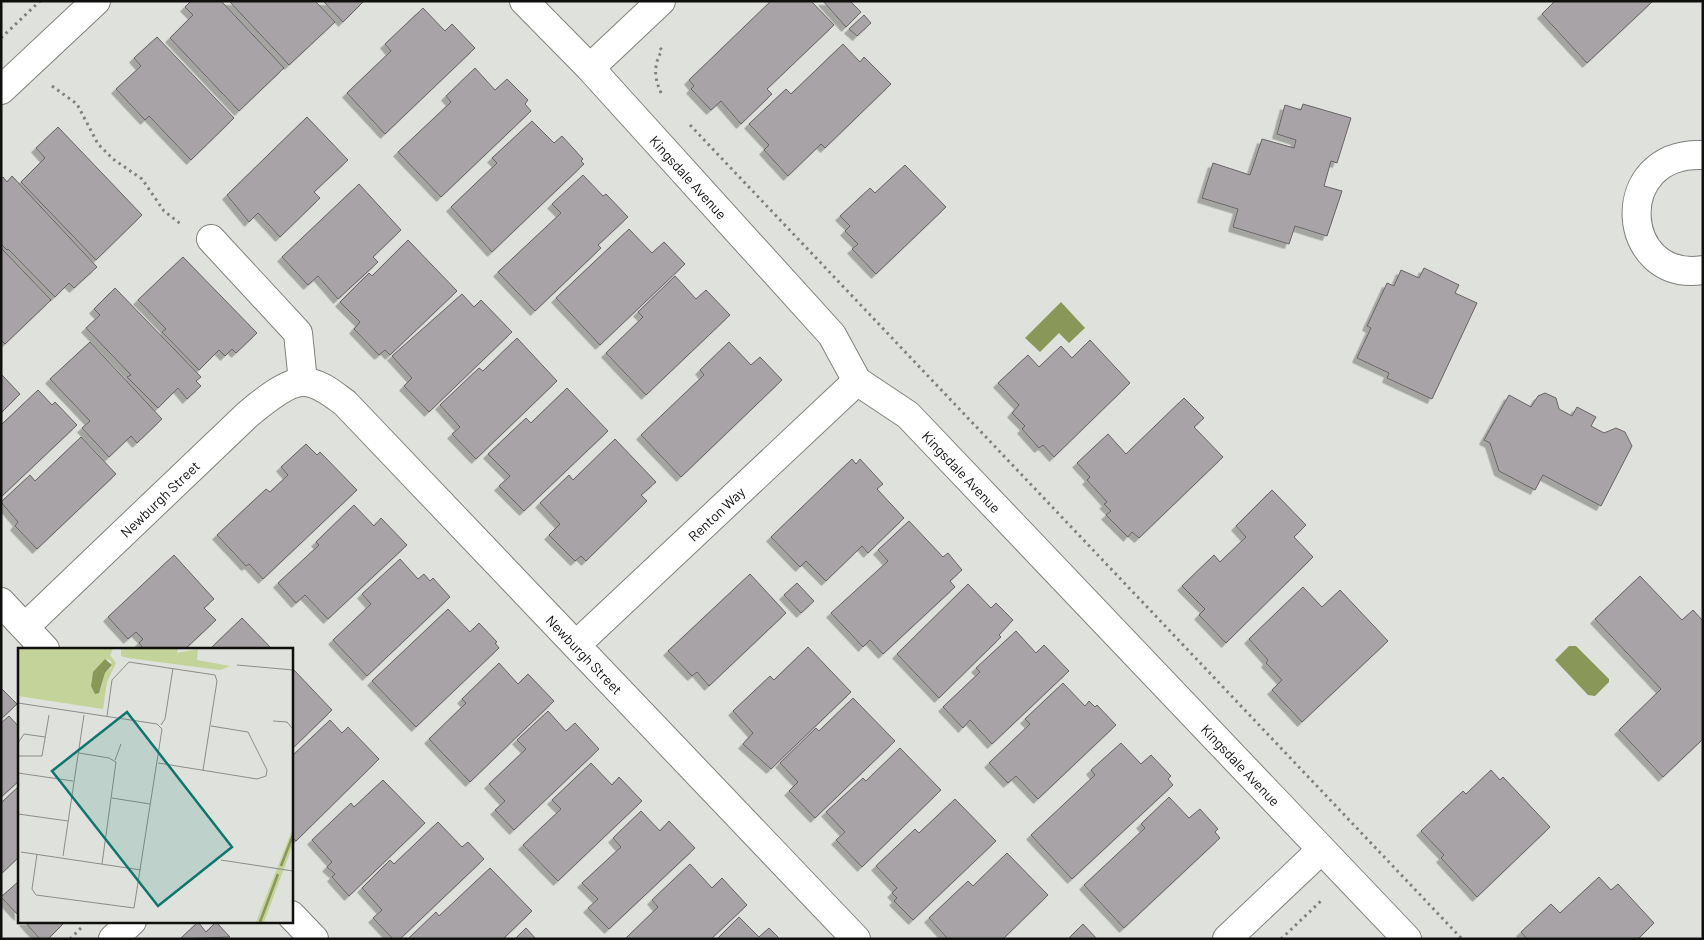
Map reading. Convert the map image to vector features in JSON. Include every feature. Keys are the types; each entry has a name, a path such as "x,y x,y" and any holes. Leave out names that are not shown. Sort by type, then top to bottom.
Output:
{"street":[{"path":"1,90 96,1"},
{"name":"Kingsdale Avenue","path":"524,1 590,68 832,335 858,381 908,415 1407,939"},
{"path":"590,68 661,1"},
{"path":"1703,155 1687,154 1668,160 1653,171 1641,187 1636,206 1636,225 1643,243 1656,258 1672,268 1691,272 1703,270"},
{"path":"211,239 298,333 303,382"},
{"name":"Renton Way","path":"576,645 858,381"},
{"name":"Newburgh Street","path":"25,627 246,416 277,392 303,382 326,389 346,403 856,939"},
{"path":"1,602 44,648"},
{"path":"1228,939 1321,850"},
{"path":"292,916 314,939"},
{"path":"113,939 131,922"}],"path":[{"path":"1,38 40,1"},
{"path":"657,44 662,50 654,64 656,81 662,96 669,103"},
{"path":"49,84 77,104 98,144 113,159 142,179 164,211 201,239 211,239"},
{"path":"689,124 1462,939"},
{"path":"1281,939 1321,901"},
{"path":"70,939 87,922"}],"shaded area":[{"path":"1061,302 1085,328 1069,343 1059,333 1040,352 1025,338"},
{"path":"1569,646 1576,646 1609,679 1609,682 1595,696 1588,695 1555,660"}],"building":[{"path":"191,1 221,1 284,68 239,111 170,38 193,15 185,7"},
{"path":"229,1 315,1 335,22 289,65"},
{"path":"323,1 364,1 343,22"},
{"path":"771,1 811,1 834,25 767,89 772,94 741,124 721,101 711,110 691,89 694,86 689,80"},
{"path":"823,1 850,1 861,12 846,27"},
{"path":"1555,1 1653,1 1587,63 1542,14"},
{"path":"423,8 445,31 452,24 475,48 385,134 347,93 391,51 385,44"},
{"path":"864,15 871,23 857,36 849,29"},
{"path":"157,37 234,118 191,160 149,116 145,120 116,89 141,66 134,58"},
{"path":"843,44 860,62 864,57 891,84 825,148 821,144 788,176 764,150 769,145 749,124 786,89 791,94"},
{"path":"475,68 495,90 507,79 528,100 525,104 531,111 441,197 398,152 451,102 446,96"},
{"path":"1303,104 1351,118 1337,163 1331,161 1324,186 1342,191 1327,236 1295,226 1289,244 1233,227 1238,209 1202,198 1213,163 1250,175 1262,139 1294,148 1296,140 1277,134 1285,105 1301,110"},
{"path":"307,117 348,160 314,192 320,198 280,237 258,213 249,222 227,195"},
{"path":"532,121 554,143 562,136 583,159 581,161 584,164 492,252 451,207 497,163 492,158"},
{"path":"58,127 142,215 96,260 21,182 45,158 36,148"},
{"path":"905,165 946,207 876,274 852,249 858,244 845,231 850,226 840,216 870,188 875,193"},
{"path":"583,175 603,196 606,194 628,217 598,245 601,248 535,311 498,272 561,213 552,204"},
{"path":"12,176 97,267 74,288 69,283 55,297 1,244 1,179 3,177 7,182"},
{"path":"359,184 401,230 373,257 378,262 338,299 318,276 308,285 282,257"},
{"path":"629,229 652,253 664,242 685,264 600,345 556,298"},
{"path":"408,240 457,291 390,355 385,350 379,355 354,329 360,322 340,302 369,273 372,276"},
{"path":"1,248 51,300 5,344 1,340"},
{"path":"183,257 257,333 236,353 232,349 225,356 219,350 199,370 162,332 166,329 138,300"},
{"path":"1424,268 1459,285 1455,293 1477,303 1432,399 1387,378 1389,373 1357,358 1371,328 1367,326 1387,283 1394,286 1401,270 1419,278"},
{"path":"675,276 696,299 706,290 730,315 646,395 606,353 643,317 638,312"},
{"path":"115,288 201,377 196,381 201,386 187,399 178,388 158,408 127,377 131,375 86,328 100,315 94,309"},
{"path":"462,294 474,307 481,300 512,332 429,412 404,386 412,378 392,356"},
{"path":"517,338 557,381 476,459 452,434 460,427 440,405 479,368 483,371"},
{"path":"1090,340 1130,383 1054,457 1043,445 1039,448 1022,429 1025,426 1012,413 1019,405 998,383 1028,355 1039,367 1061,346 1072,358"},
{"path":"90,342 162,419 137,443 131,436 109,457 82,428 90,421 50,379"},
{"path":"729,342 751,365 760,357 782,380 681,477 641,435 704,375 700,370"},
{"path":"1,374 20,394 1,413"},
{"path":"567,388 608,431 524,511 499,486 510,476 488,454 526,418 531,423"},
{"path":"38,390 52,405 55,402 77,425 1,497 1,425"},
{"path":"1545,393 1556,398 1559,409 1572,416 1577,407 1596,417 1591,426 1604,433 1616,428 1625,432 1632,446 1601,506 1543,475 1535,490 1499,471 1490,443 1484,440 1509,395 1531,407 1538,396"},
{"path":"1184,398 1204,418 1194,427 1223,457 1139,538 1132,532 1128,537 1106,515 1111,511 1104,504 1107,502 1087,480 1090,477 1077,463 1108,434 1126,454"},
{"path":"81,437 116,474 37,549 15,526 18,522 1,502 30,475 35,481"},
{"path":"615,439 656,482 641,495 647,501 586,561 581,556 575,561 549,535 560,524 540,503 569,475 573,480"},
{"path":"306,444 317,455 320,452 357,490 263,579 249,564 246,566 217,535 266,489 270,492 288,475 281,467"},
{"path":"852,459 856,464 860,459 883,484 877,489 904,518 868,553 862,546 826,581 806,561 800,567 771,537"},
{"path":"1272,490 1306,525 1294,537 1313,557 1226,643 1199,615 1205,609 1182,586 1214,555 1220,562 1246,537 1236,526"},
{"path":"354,505 374,526 381,518 407,545 328,619 305,595 296,603 278,583 319,545 316,542"},
{"path":"909,521 943,557 948,553 962,570 950,581 955,587 883,654 870,640 863,647 831,613 888,561 878,550"},
{"path":"174,555 214,599 204,608 216,620 186,648 143,648 139,643 143,639 136,632 128,639 108,617"},
{"path":"400,559 418,579 424,574 430,581 433,578 450,597 367,676 333,640 371,604 362,594"},
{"path":"750,574 786,613 709,686 697,672 692,676 668,651"},
{"path":"1640,576 1682,620 1693,610 1703,621 1703,739 1663,777 1619,730 1661,689 1595,619"},
{"path":"797,583 814,601 801,613 784,595"},
{"path":"968,584 991,608 996,603 1013,620 999,635 1001,637 939,698 897,654"},
{"path":"1303,587 1322,607 1340,590 1388,641 1302,722 1272,690 1282,680 1266,663 1268,660 1249,639"},
{"path":"448,609 470,632 479,623 497,642 495,643 499,648 416,727 372,681"},
{"path":"242,618 271,648 211,648"},
{"path":"1016,631 1036,653 1044,645 1069,671 992,744 970,720 963,728 943,707 980,672 976,668"},
{"path":"808,647 851,692 771,769 743,744 753,733 733,711 770,676 774,680"},
{"path":"499,663 518,684 528,674 554,701 470,782 429,739 466,703 462,699"},
{"path":"292,670 332,710 292,749"},
{"path":"1063,683 1085,706 1089,701 1095,707 1097,705 1116,725 1038,799 1016,776 1008,783 989,763 1030,724 1025,719"},
{"path":"1,688 17,704 1,719"},
{"path":"853,698 895,741 815,818 789,791 798,782 780,763 816,728 819,731"},
{"path":"548,711 566,731 575,723 599,749 514,830 495,810 505,801 489,784 526,749 517,740"},
{"path":"9,716 18,726 18,782 1,797 1,723"},
{"path":"330,720 342,733 348,727 379,759 296,841 292,837 292,756"},
{"path":"1121,743 1141,764 1151,755 1171,776 1168,779 1173,785 1072,879 1031,835 1095,775 1091,770"},
{"path":"900,748 941,790 862,867 836,840 845,832 826,812 863,778 866,781"},
{"path":"591,763 612,785 619,777 642,801 558,881 523,845 561,809 552,800"},
{"path":"1491,770 1500,780 1503,777 1550,827 1477,897 1441,858 1444,855 1421,831 1463,791 1466,794"},
{"path":"383,780 425,823 349,896 332,877 335,874 327,867 332,862 312,840 351,803 354,807"},
{"path":"18,787 18,858 1,874 1,803"},
{"path":"1169,797 1189,818 1200,809 1218,829 1215,832 1220,838 1124,928 1084,885 1145,828 1141,824"},
{"path":"955,799 996,841 913,920 894,901 897,898 892,893 897,888 876,866 915,829 919,833"},
{"path":"641,811 660,831 669,821 695,848 609,929 588,908 598,899 582,883 621,847 613,838"},
{"path":"438,822 462,847 468,842 484,859 400,939 393,939 373,918 382,910 362,888 390,860 394,864"},
{"path":"1007,853 1048,895 1003,939 948,939 929,918 968,881 973,886"},
{"path":"690,864 712,888 722,878 747,905 711,939 625,939 658,907 652,900"},
{"path":"490,868 532,911 503,939 408,939 436,912 439,916"},
{"path":"1599,877 1611,890 1618,884 1654,923 1638,939 1527,939 1521,932 1551,904 1560,913"},
{"path":"18,882 18,915 1,897"},
{"path":"739,917 759,937 769,928 780,939 717,939"},
{"path":"25,922 65,922 48,939 40,939"},
{"path":"198,922 206,932 216,922 230,937 180,939"},
{"path":"1083,924 1097,939 1068,939"},
{"path":"526,928 536,939 515,939"}]}
